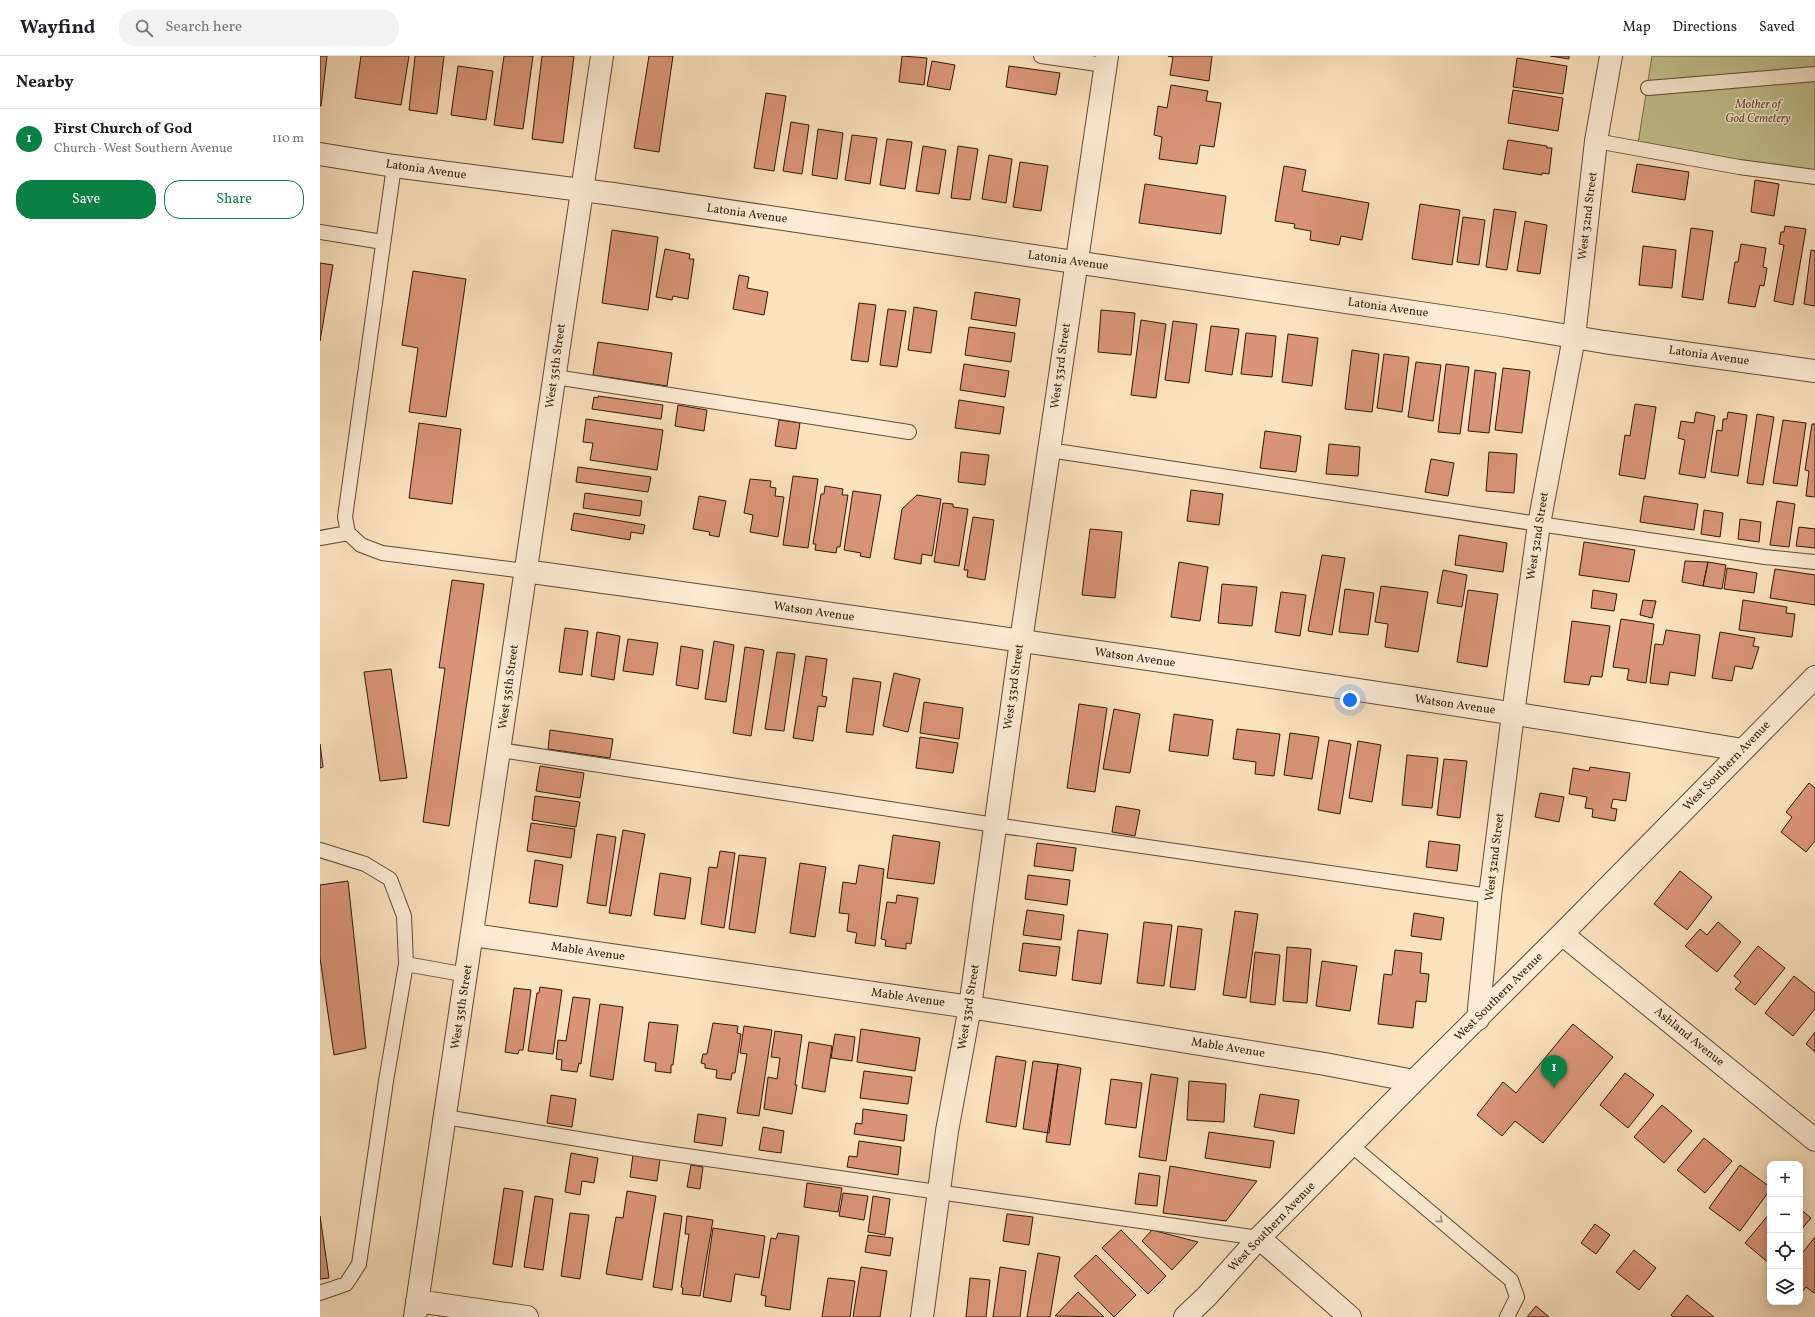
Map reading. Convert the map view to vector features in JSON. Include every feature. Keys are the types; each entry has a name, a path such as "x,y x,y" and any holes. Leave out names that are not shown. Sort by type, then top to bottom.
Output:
{"street":[{"name":"West 35th Street","path":"416,1309 467,975 525,571 602,56"},
{"name":"West 32nd Street","path":"1478,1018 1490,896 1539,524 1574,337 1596,141 1611,56"},
{"name":"West 33rd Street","path":"922,1317 938,1192 970,1007 1021,641 1106,60"},
{"name":"Latonia Avenue","path":"320,154 394,166 582,191 1076,262 1574,337 1815,371"},
{"name":"Watson Avenue","path":"525,571 1021,641 1513,714 1743,750"},
{"name":"West Southern Avenue","path":"1185,1317 1414,1081 1562,934 1815,677"},
{"name":"Ashland Avenue","path":"1562,934 1815,1140"},
{"name":"Mable Avenue","path":"472,935 970,1007 1325,1064 1414,1081"},
{"path":"1260,1238 1350,1317"},
{"path":"416,1309 527,1317"}],"lane":[{"path":"1041,56 1106,60"},
{"path":"1648,88 1815,74"},
{"path":"1596,141 1637,150 1739,167 1815,177"},
{"path":"394,166 345,517 348,533 361,545 382,553 525,571"},
{"path":"320,232 383,242"},
{"path":"555,377 909,432"},
{"path":"1049,450 1539,524 1765,557 1815,562"},
{"path":"320,538 348,533"},
{"path":"500,750 995,825 1490,896"},
{"path":"320,850 365,864 390,879 404,916 406,964 386,1081 359,1264 346,1284 320,1292"},
{"path":"406,964 467,975"},
{"path":"445,1118 645,1150 1260,1238"},
{"path":"1351,1145 1511,1280 1518,1297 1507,1317"}],"green space":[{"name":"Mother of God Cemetery","path":"1652,56 1815,56 1815,177 1637,150"}],"building":[{"path":"320,56 327,56 321,106 320,106"},
{"path":"361,56 409,56 401,105 355,98"},
{"path":"415,56 444,56 437,114 409,110"},
{"path":"504,56 533,56 523,129 494,125"},
{"path":"542,56 574,56 563,143 532,139"},
{"path":"649,56 673,56 659,152 634,148"},
{"path":"902,56 927,58 924,85 899,82"},
{"path":"1168,56 1212,56 1209,81 1170,75 1173,57"},
{"path":"1550,56 1569,56 1569,59"},
{"path":"1517,58 1567,66 1563,94 1513,87"},
{"path":"932,61 955,65 950,90 927,86"},
{"path":"458,66 493,71 486,120 451,115"},
{"path":"1009,66 1060,73 1056,95 1006,87"},
{"path":"1171,85 1208,91 1206,101 1221,103 1214,147 1200,145 1197,164 1159,159 1162,137 1154,135 1158,106 1167,108"},
{"path":"1513,90 1563,98 1558,131 1508,123"},
{"path":"766,93 786,96 774,171 754,168"},
{"path":"791,122 809,125 802,174 783,171"},
{"path":"818,129 843,133 837,179 812,175"},
{"path":"852,135 877,138 870,184 845,180"},
{"path":"887,139 912,142 905,189 880,185"},
{"path":"1508,140 1552,148 1549,174 1542,173 1542,175 1503,169"},
{"path":"923,146 946,150 939,194 916,191"},
{"path":"958,146 978,149 970,200 951,198"},
{"path":"989,155 1012,159 1006,203 982,199"},
{"path":"1020,162 1048,166 1041,211 1013,207"},
{"path":"1637,164 1689,172 1685,200 1632,192"},
{"path":"1284,166 1306,170 1302,191 1369,203 1362,240 1341,236 1339,245 1310,240 1311,231 1294,228 1295,224 1275,221"},
{"path":"1755,180 1779,184 1774,216 1751,212"},
{"path":"1145,184 1226,196 1221,234 1139,223"},
{"path":"1420,204 1460,210 1452,265 1412,259"},
{"path":"1494,209 1516,212 1507,270 1486,267"},
{"path":"1463,217 1485,220 1479,265 1457,262"},
{"path":"1525,221 1547,225 1540,274 1517,271"},
{"path":"1785,226 1806,229 1793,305 1774,301 1784,245 1779,244 1781,232 1784,232"},
{"path":"1691,228 1713,231 1703,300 1682,297"},
{"path":"612,230 658,237 648,310 602,303"},
{"path":"1741,244 1766,248 1763,267 1767,268 1764,286 1760,285 1755,307 1728,303 1735,262 1738,262"},
{"path":"1643,246 1676,250 1672,288 1639,285"},
{"path":"665,249 690,254 689,259 694,259 688,299 673,296 672,300 656,297"},
{"path":"1811,250 1815,251 1815,306 1804,304"},
{"path":"320,263 333,265 320,341"},
{"path":"413,271 466,279 446,417 409,412 418,348 402,345"},
{"path":"739,275 749,277 747,288 768,292 764,315 733,309"},
{"path":"975,292 1020,299 1016,326 971,319"},
{"path":"859,303 876,305 868,362 851,360"},
{"path":"914,307 937,311 931,353 908,350"},
{"path":"888,309 906,311 897,367 880,365"},
{"path":"1101,310 1135,313 1131,355 1098,352"},
{"path":"1141,320 1166,324 1156,398 1131,395"},
{"path":"1173,321 1197,324 1189,383 1165,380"},
{"path":"1211,326 1239,329 1232,375 1205,371"},
{"path":"969,327 1015,333 1011,362 965,355"},
{"path":"1246,333 1276,336 1272,377 1241,374"},
{"path":"1288,334 1318,338 1312,386 1282,382"},
{"path":"598,342 672,353 667,386 593,375"},
{"path":"1352,350 1379,354 1372,412 1345,409"},
{"path":"1384,354 1409,357 1402,412 1377,408"},
{"path":"1416,362 1441,365 1433,421 1408,417"},
{"path":"964,364 1009,371 1005,397 960,390"},
{"path":"1446,364 1469,367 1460,434 1438,432"},
{"path":"1503,368 1530,371 1522,433 1495,430"},
{"path":"1475,370 1496,373 1489,433 1468,431"},
{"path":"598,396 663,405 661,419 592,409 594,397 598,398"},
{"path":"959,400 1004,407 1000,434 955,428"},
{"path":"1635,404 1656,407 1645,479 1619,475 1625,435 1630,436"},
{"path":"678,405 707,410 704,431 675,426"},
{"path":"1696,412 1715,416 1705,478 1679,474 1685,440 1678,438 1681,421 1694,423"},
{"path":"1728,412 1747,415 1738,476 1711,472 1717,430 1722,431 1723,419 1727,419"},
{"path":"1757,414 1774,417 1763,485 1747,483"},
{"path":"586,419 663,430 657,470 590,460 593,443 583,442"},
{"path":"779,420 800,423 796,449 775,446"},
{"path":"1783,420 1806,423 1797,486 1773,483"},
{"path":"419,423 461,429 452,504 409,498"},
{"path":"1812,424 1815,424 1815,497 1806,496 1809,471 1805,470"},
{"path":"1265,431 1301,436 1296,472 1260,468"},
{"path":"1329,444 1360,447 1358,476 1326,474"},
{"path":"961,452 989,455 985,485 958,482"},
{"path":"1489,452 1517,454 1514,493 1486,491"},
{"path":"1431,459 1454,463 1448,496 1425,492"},
{"path":"578,467 651,477 648,492 576,482"},
{"path":"793,476 818,479 808,548 783,545"},
{"path":"750,479 771,481 770,487 776,488 775,496 784,497 778,537 750,532 753,515 744,513"},
{"path":"825,486 843,489 842,495 848,495 840,547 837,547 836,553 815,550 816,544 813,544 821,494 824,494"},
{"path":"1191,490 1223,494 1219,525 1187,521"},
{"path":"853,491 881,495 870,558 860,556 861,553 844,550"},
{"path":"585,493 642,501 640,516 583,508"},
{"path":"917,495 941,499 932,556 922,554 921,564 894,559 902,509"},
{"path":"699,496 726,501 719,537 709,535 710,532 693,529"},
{"path":"1644,496 1698,504 1694,530 1640,522"},
{"path":"1777,501 1795,504 1789,547 1770,545"},
{"path":"943,503 953,504 953,507 968,509 959,566 934,562"},
{"path":"1704,510 1723,513 1720,537 1701,534"},
{"path":"574,513 645,525 643,534 631,532 630,540 571,530"},
{"path":"973,517 994,520 985,580 967,577 968,570 964,570"},
{"path":"1740,519 1761,522 1759,542 1738,539"},
{"path":"1799,527 1815,529 1815,548 1796,546"},
{"path":"1090,529 1122,532 1115,598 1082,595"},
{"path":"1459,535 1507,543 1503,572 1455,565"},
{"path":"1584,542 1635,550 1629,582 1579,575"},
{"path":"1322,555 1345,558 1332,635 1308,631"},
{"path":"1685,561 1708,562 1703,586 1682,582"},
{"path":"1179,562 1208,567 1200,621 1171,617"},
{"path":"1708,562 1726,565 1722,589 1703,586"},
{"path":"1727,568 1757,573 1754,593 1724,589"},
{"path":"1775,569 1815,575 1815,605 1770,598"},
{"path":"1443,570 1467,575 1462,607 1437,603"},
{"path":"452,580 484,584 449,826 423,822 445,668 439,668"},
{"path":"1222,584 1257,587 1252,626 1218,623"},
{"path":"1381,586 1428,592 1418,652 1385,647 1388,624 1375,622"},
{"path":"1345,589 1374,593 1368,635 1339,632"},
{"path":"1468,590 1498,594 1487,667 1457,662"},
{"path":"1593,590 1617,594 1614,611 1591,608"},
{"path":"1281,592 1306,595 1300,636 1275,632"},
{"path":"1643,600 1656,601 1652,618 1640,615"},
{"path":"1743,600 1787,607 1786,613 1795,614 1792,637 1739,630"},
{"path":"1621,619 1654,624 1646,683 1627,680 1629,669 1613,667"},
{"path":"1572,621 1610,626 1602,677 1591,676 1589,685 1564,682"},
{"path":"565,628 588,631 582,675 559,672"},
{"path":"1666,630 1700,635 1695,676 1670,672 1668,685 1650,683 1655,644 1663,645"},
{"path":"597,632 620,636 614,680 591,676"},
{"path":"1720,632 1755,638 1753,646 1759,647 1752,669 1735,666 1732,681 1712,678"},
{"path":"628,639 658,643 653,675 623,671"},
{"path":"714,641 734,645 726,702 705,699"},
{"path":"681,646 703,650 698,689 676,685"},
{"path":"745,647 764,650 751,736 733,733"},
{"path":"777,652 795,654 784,731 765,729"},
{"path":"806,656 827,659 822,696 827,697 825,707 818,706 813,741 793,738"},
{"path":"391,669 407,778 380,781 364,672"},
{"path":"894,673 920,679 908,732 883,726"},
{"path":"853,678 881,682 873,735 846,732"},
{"path":"924,702 963,708 959,739 920,733"},
{"path":"1079,704 1107,708 1095,792 1067,788"},
{"path":"1114,709 1140,714 1130,773 1103,769"},
{"path":"1174,714 1213,720 1208,756 1169,751"},
{"path":"1237,729 1280,734 1274,776 1255,774 1256,762 1233,759"},
{"path":"550,730 613,739 610,758 548,749"},
{"path":"1290,733 1319,737 1312,779 1284,775"},
{"path":"920,737 958,743 953,773 916,768"},
{"path":"1329,740 1351,744 1340,814 1318,810"},
{"path":"1358,741 1381,745 1372,802 1349,798"},
{"path":"320,744 323,767 320,768"},
{"path":"1407,755 1438,758 1432,808 1402,805"},
{"path":"1444,759 1467,761 1460,818 1437,815"},
{"path":"540,766 584,773 580,798 536,791"},
{"path":"1590,767 1630,773 1626,801 1613,799 1611,808 1617,809 1615,821 1592,817 1593,809 1585,808 1587,797 1569,794 1573,768 1589,771"},
{"path":"1809,783 1815,788 1815,841 1806,852 1781,832 1792,817 1786,812"},
{"path":"1540,793 1564,797 1559,822 1535,817"},
{"path":"535,796 580,802 576,827 532,820"},
{"path":"1116,806 1140,810 1135,836 1112,832"},
{"path":"531,823 575,829 571,858 527,851"},
{"path":"623,830 645,834 631,916 609,913"},
{"path":"597,834 616,837 606,906 587,903"},
{"path":"893,835 940,842 934,884 887,878"},
{"path":"1429,841 1460,845 1457,871 1426,867"},
{"path":"1037,843 1076,848 1073,871 1034,866"},
{"path":"720,851 735,853 724,928 701,924 709,867 717,868"},
{"path":"739,855 766,858 755,933 729,929"},
{"path":"535,860 563,865 557,907 529,903"},
{"path":"800,863 826,867 815,937 790,933"},
{"path":"859,865 884,869 875,946 855,943 857,933 847,931 849,914 839,913 843,882 856,884"},
{"path":"1680,871 1712,897 1687,930 1654,904"},
{"path":"660,873 691,878 685,919 654,915"},
{"path":"1028,875 1070,880 1067,905 1025,899"},
{"path":"348,881 366,1048 334,1055 320,958 320,885"},
{"path":"897,895 918,898 911,944 906,943 906,949 885,946 886,940 881,939 887,902 896,903"},
{"path":"1027,910 1064,915 1061,940 1023,935"},
{"path":"1235,911 1258,914 1246,998 1223,995"},
{"path":"1414,913 1444,918 1441,940 1411,936"},
{"path":"1144,922 1172,925 1164,986 1137,983"},
{"path":"1718,922 1741,942 1717,972 1685,946 1700,929 1707,935"},
{"path":"1178,926 1202,929 1195,990 1170,987"},
{"path":"1078,930 1108,934 1101,984 1072,980"},
{"path":"1023,943 1060,947 1056,976 1019,971"},
{"path":"1758,946 1785,968 1755,1005 1735,989 1741,982 1734,976"},
{"path":"1287,947 1311,949 1307,1003 1283,1001"},
{"path":"1395,950 1422,953 1420,973 1429,974 1426,1002 1416,1001 1413,1028 1378,1024 1384,974 1392,975"},
{"path":"1255,952 1280,955 1275,1005 1250,1002"},
{"path":"1322,961 1357,966 1350,1011 1316,1006"},
{"path":"1794,976 1815,993 1815,1009 1793,1036 1765,1013"},
{"path":"540,987 562,990 553,1054 528,1051 537,993 539,993"},
{"path":"514,988 531,990 523,1050 519,1050 518,1054 505,1052"},
{"path":"573,997 590,999 581,1064 579,1063 577,1072 561,1070 562,1060 556,1059 558,1040 566,1041"},
{"path":"600,1004 623,1007 613,1080 590,1076"},
{"path":"649,1022 678,1025 671,1073 655,1071 656,1063 644,1061"},
{"path":"713,1023 738,1026 737,1033 741,1034 735,1073 732,1073 731,1080 716,1078 717,1070 705,1068 705,1064 701,1063 703,1054 707,1054"},
{"path":"1573,1024 1613,1057 1543,1143 1515,1121 1502,1136 1477,1115 1503,1082 1516,1093"},
{"path":"744,1026 772,1030 759,1116 737,1113 747,1054 740,1053"},
{"path":"861,1029 920,1038 915,1071 857,1062"},
{"path":"775,1031 802,1035 795,1085 797,1085 792,1114 764,1109 768,1077 777,1079 780,1058 771,1057"},
{"path":"1815,1032 1815,1052 1806,1044"},
{"path":"835,1034 855,1037 852,1061 831,1058"},
{"path":"809,1042 832,1046 825,1092 802,1088"},
{"path":"996,1056 1026,1061 1016,1127 986,1122"},
{"path":"1033,1061 1058,1064 1049,1133 1023,1129"},
{"path":"1058,1064 1081,1068 1070,1145 1046,1142"},
{"path":"864,1071 912,1077 908,1104 860,1098"},
{"path":"1625,1073 1654,1095 1628,1128 1600,1105"},
{"path":"1151,1074 1178,1078 1166,1161 1139,1157"},
{"path":"1111,1079 1142,1083 1136,1128 1105,1124"},
{"path":"1189,1081 1226,1084 1224,1122 1187,1120"},
{"path":"1260,1094 1299,1100 1294,1134 1254,1127"},
{"path":"551,1095 576,1099 572,1127 547,1123"},
{"path":"1662,1105 1692,1131 1664,1163 1634,1137"},
{"path":"863,1109 907,1115 904,1141 854,1134 856,1123 862,1124"},
{"path":"698,1114 726,1118 722,1146 694,1142"},
{"path":"763,1127 784,1131 781,1153 759,1150"},
{"path":"1209,1132 1274,1141 1270,1168 1205,1158"},
{"path":"1704,1138 1732,1161 1705,1193 1677,1170"},
{"path":"859,1141 901,1147 898,1175 847,1167 849,1156 857,1157"},
{"path":"571,1153 598,1158 594,1183 582,1181 580,1195 565,1192"},
{"path":"633,1155 660,1159 657,1181 630,1177"},
{"path":"691,1165 703,1167 700,1189 687,1187"},
{"path":"1740,1165 1767,1185 1767,1194 1740,1231 1709,1208"},
{"path":"1170,1166 1257,1181 1226,1221 1163,1213"},
{"path":"1139,1173 1160,1176 1157,1206 1135,1204"},
{"path":"807,1183 842,1188 838,1212 804,1207"},
{"path":"504,1188 523,1191 512,1267 493,1264"},
{"path":"627,1191 656,1196 642,1280 606,1274 616,1217 623,1218"},
{"path":"843,1193 868,1196 864,1220 839,1216"},
{"path":"535,1196 553,1199 543,1270 524,1267"},
{"path":"873,1196 890,1199 885,1235 868,1232"},
{"path":"1803,1211 1811,1218 1803,1227"},
{"path":"570,1213 589,1215 580,1279 561,1276"},
{"path":"664,1213 682,1216 672,1290 653,1287"},
{"path":"1007,1214 1033,1217 1029,1245 1003,1241"},
{"path":"320,1216 329,1278 320,1279"},
{"path":"687,1216 713,1220 700,1296 682,1294 683,1288 681,1287 689,1234 685,1234"},
{"path":"1767,1217 1767,1261 1745,1243"},
{"path":"1595,1224 1610,1235 1596,1254 1581,1243"},
{"path":"713,1228 765,1236 759,1278 735,1274 731,1302 703,1297"},
{"path":"1121,1230 1166,1276 1148,1294 1102,1248"},
{"path":"1152,1230 1198,1242 1172,1270 1142,1241"},
{"path":"778,1233 799,1236 790,1310 765,1306 766,1296 761,1295 771,1238 776,1239"},
{"path":"868,1235 893,1238 890,1256 865,1252"},
{"path":"1815,1237 1814,1293 1806,1287 1803,1290 1803,1252"},
{"path":"1634,1250 1656,1268 1639,1290 1616,1272"},
{"path":"1038,1253 1060,1257 1050,1317 1027,1317"},
{"path":"1096,1255 1136,1295 1114,1317 1074,1276"},
{"path":"861,1267 887,1271 880,1317 853,1317"},
{"path":"1000,1267 1026,1271 1020,1317 993,1317"},
{"path":"828,1278 855,1281 850,1317 822,1317"},
{"path":"970,1278 990,1280 986,1317 966,1317"},
{"path":"1078,1292 1104,1317 1055,1316"},
{"path":"1687,1295 1714,1317 1673,1317 1671,1315"},
{"path":"1536,1306 1549,1317 1527,1317"}],"place":[{"name":"First Church of God","path":"1554,1088"}]}
